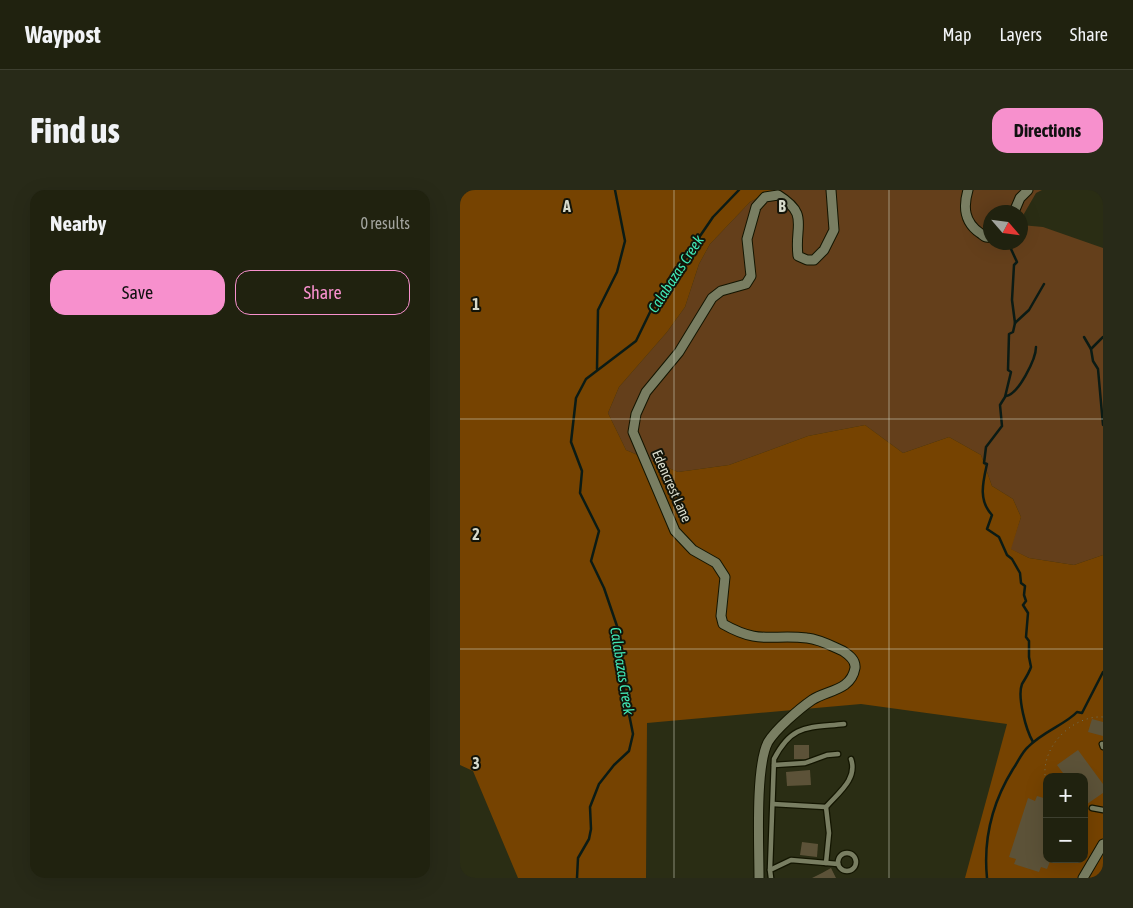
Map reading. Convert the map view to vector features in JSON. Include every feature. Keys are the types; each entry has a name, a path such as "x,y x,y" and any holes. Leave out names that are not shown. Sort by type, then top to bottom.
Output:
{"street":[{"name":"Edencrest Lane","path":"759,878 760,774 768,742 791,718 813,700 848,684 853,675 855,665 851,656 822,642 808,638 761,639 741,634 723,624 721,616 725,577 716,563 693,550 675,531 633,432 636,414 643,398 679,352 712,298 721,291 746,284 751,276 748,239 756,207 765,197 778,195 793,204 799,218 796,244 798,256 807,260 814,260 824,250 834,230 831,190"},
{"path":"968,190 965,202 966,217 975,230 983,235"},
{"path":"1017,205 1020,198 1028,190"},
{"path":"1082,878 1103,844"}],"lane":[{"path":"770,878 774,759 782,744 794,732 844,724"},
{"path":"774,765 805,763 827,755 838,754"},
{"path":"826,863 829,833 826,807 852,774 854,767 850,759"},
{"path":"773,804 826,807"},
{"path":"1092,808 1103,810"},
{"path":"770,870 791,860 838,864"}],"path":[{"path":"1046,773 1046,761 1051,746 1076,723 1092,716 1103,717"}],"shaded area":[{"path":"460,190 772,190 750,202 710,244 699,264 685,307 667,332 619,387 608,413 626,450 678,472 729,465 808,436 865,425 903,453 949,437 981,455 992,486 1013,499 1021,517 1011,549 1029,558 1074,565 1103,555 1103,878 965,878 1007,724 861,704 647,723 646,878 518,878 473,771 460,765"},
{"path":"772,190 1042,190 1036,193 1028,207 1028,205 983,205 983,250 1028,250 1028,226 1043,227 1103,248 1103,555 1074,565 1029,558 1010,549 1021,517 1013,499 992,486 981,455 949,437 903,453 865,425 808,436 729,465 678,472 626,450 608,413 619,387 667,332 685,307 699,264 710,244 750,202"}],"building":[{"path":"1092,719 1103,722 1103,736 1088,732"},
{"path":"794,745 809,745 809,759 794,759"},
{"path":"1078,750 1103,784 1103,793 1088,803 1088,773 1063,773 1057,765"},
{"path":"810,770 811,785 787,786 786,772"},
{"path":"1037,796 1043,798 1043,863 1049,863 1047,869 1041,867 1039,872 1014,864 1016,859 1009,857 1028,798 1035,801"},
{"path":"802,842 818,844 817,857 800,855"},
{"path":"831,868 836,878 812,878 822,873"}],"waterway":[{"path":"597,369 598,310 617,272 625,241 615,190"},
{"name":"Calabazas Creek","path":"577,878 578,858 589,839 591,829 590,807 599,784 614,765 629,751 633,734 618,659 619,632 604,588 591,561 599,531 580,493 582,471 571,442 576,398 586,379 636,341 652,308 713,217 739,190"},
{"path":"1011,250 1017,262 1014,265 1012,300 1015,323 1013,332 1009,334 1008,370 1011,372 1005,397 1000,405 1002,426 986,447 984,463 987,464 983,497 992,515 987,529 999,537 1007,555 1012,559 1020,573 1021,583 1025,586 1024,595 1026,601 1023,605 1028,613 1026,637 1029,641 1031,667 1022,684 1021,705 1033,742"},
{"path":"1015,323 1029,310 1044,284"},
{"path":"1084,337 1091,349"},
{"path":"1103,337 1091,349 1093,361 1098,369 1103,425"},
{"path":"1006,396 1016,390 1026,376 1036,347"},
{"path":"987,878 986,849 988,835 994,808 1006,782 1024,752 1034,742 1077,712 1082,713 1103,672"}]}
